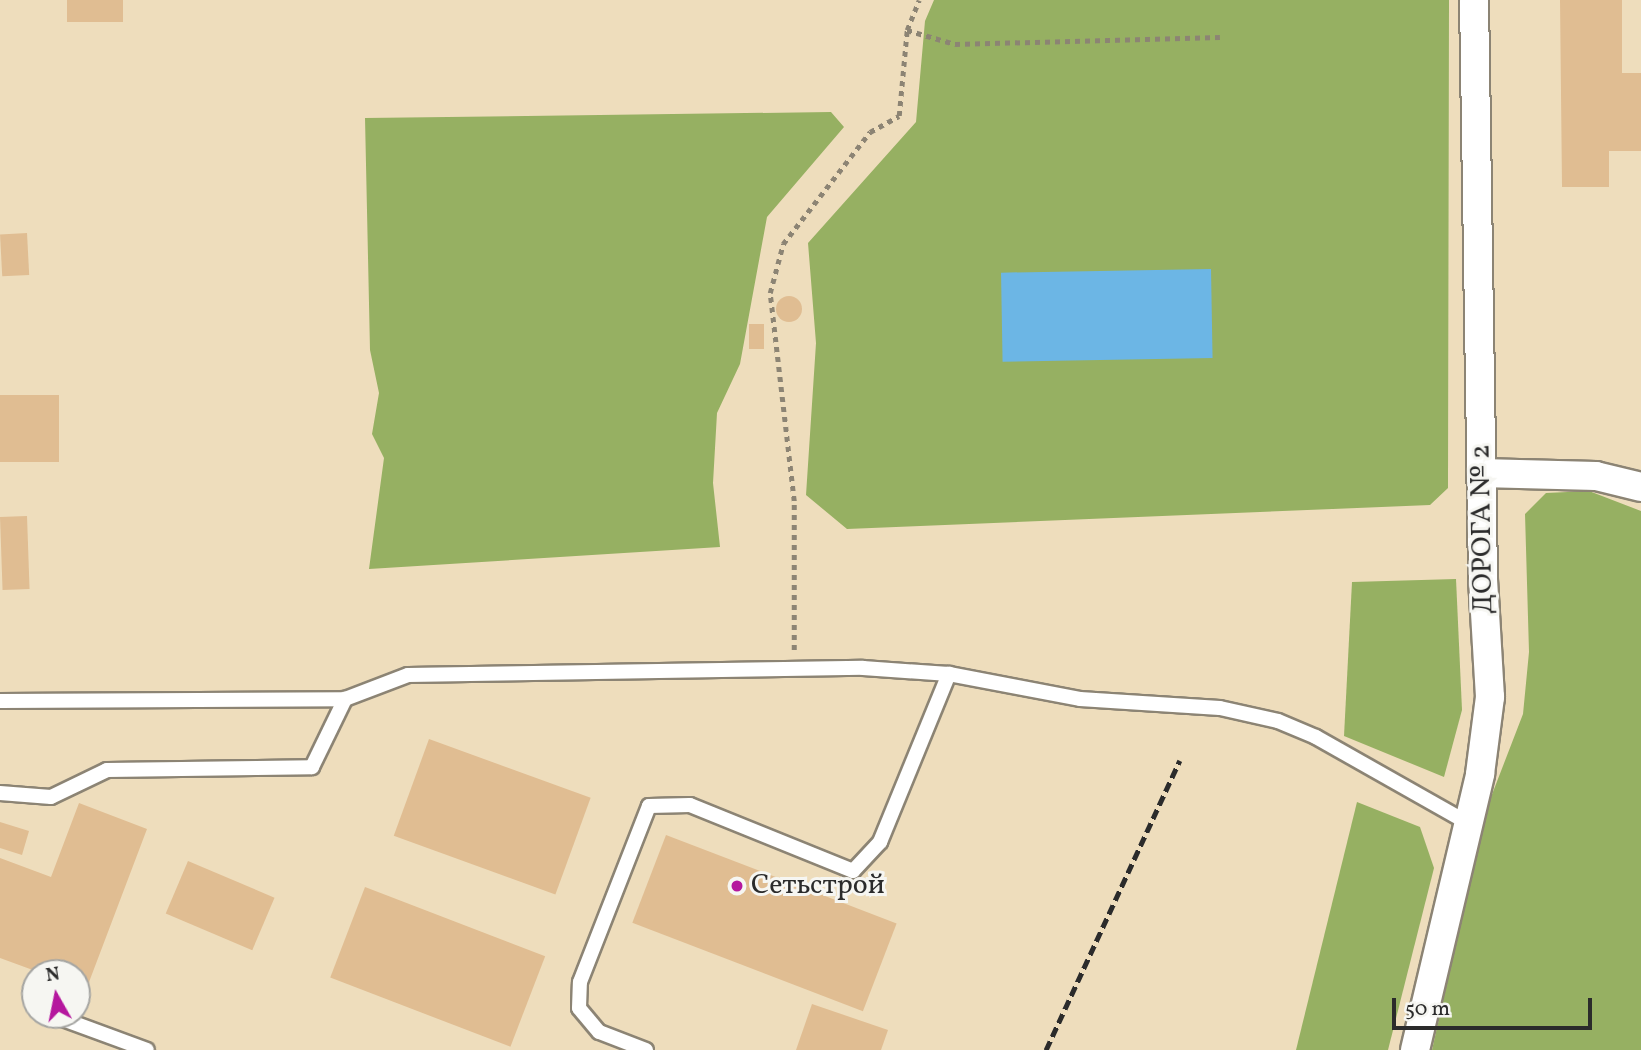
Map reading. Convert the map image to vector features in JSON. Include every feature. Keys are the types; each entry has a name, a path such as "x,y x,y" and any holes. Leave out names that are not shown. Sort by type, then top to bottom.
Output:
{"street":[{"name":"ДОРОГА № 2","path":"1415,1050 1466,822 1480,774 1489,697 1481,473 1474,0"},
{"path":"1481,473 1596,476 1641,487"}],"lane":[{"path":"0,701 345,699 408,675 794,669 949,674 1080,699 1220,708 1278,721 1316,737 1466,822"},
{"path":"646,1050 599,1032 579,1008 580,982 649,806 690,804 853,871 880,842 949,674"},
{"path":"0,793 51,797 107,770 312,766 345,699"},
{"path":"90,1029 147,1050"}],"path":[{"path":"794,669 794,501 771,293 783,244 870,132 899,116 907,30 919,0"},
{"path":"907,30 956,44 1220,37"}],"green space":[{"path":"934,0 1449,0 1448,488 1430,505 847,529 806,495 816,343 808,243 916,122 925,21"},
{"path":"831,112 844,127 767,217 740,364 717,413 713,483 720,547 369,569 384,458 372,434 379,393 370,350 365,118"},
{"path":"1589,491 1641,511 1641,1050 1432,1050 1486,810 1523,714 1529,652 1525,514 1546,493"},
{"path":"1456,579 1462,710 1444,777 1344,736 1352,582"},
{"path":"1357,802 1420,827 1434,868 1388,1050 1296,1050"}],"water":[{"path":"1211,269 1213,358 1003,362 1001,273"}],"building":[{"path":"67,0 123,0 123,22 67,22"},
{"path":"1560,0 1622,0 1622,73 1641,73 1641,151 1609,151 1609,187 1562,187"},
{"path":"27,233 29,275 2,276 0,234"},
{"path":"789,296 798,300 802,309 798,318 789,322 780,318 776,309 780,300"},
{"path":"749,324 764,324 764,349 749,349"},
{"path":"0,395 59,395 59,462 0,462"},
{"path":"27,516 30,589 3,590 0,517"},
{"path":"429,739 591,798 555,895 394,836"},
{"path":"79,803 147,829 91,977 91,959 21,959 21,966 0,958 0,858 51,877"},
{"path":"0,822 29,831 22,855 0,848"},
{"path":"666,835 897,924 863,1011 632,923"},
{"path":"188,861 275,898 252,950 166,913"},
{"path":"365,887 545,956 510,1047 330,978"},
{"path":"812,1004 888,1030 881,1050 796,1050"}],"railway":[{"path":"1046,1050 1180,760"}],"place":[{"name":"Сетьстрой","path":"737,886"}]}
